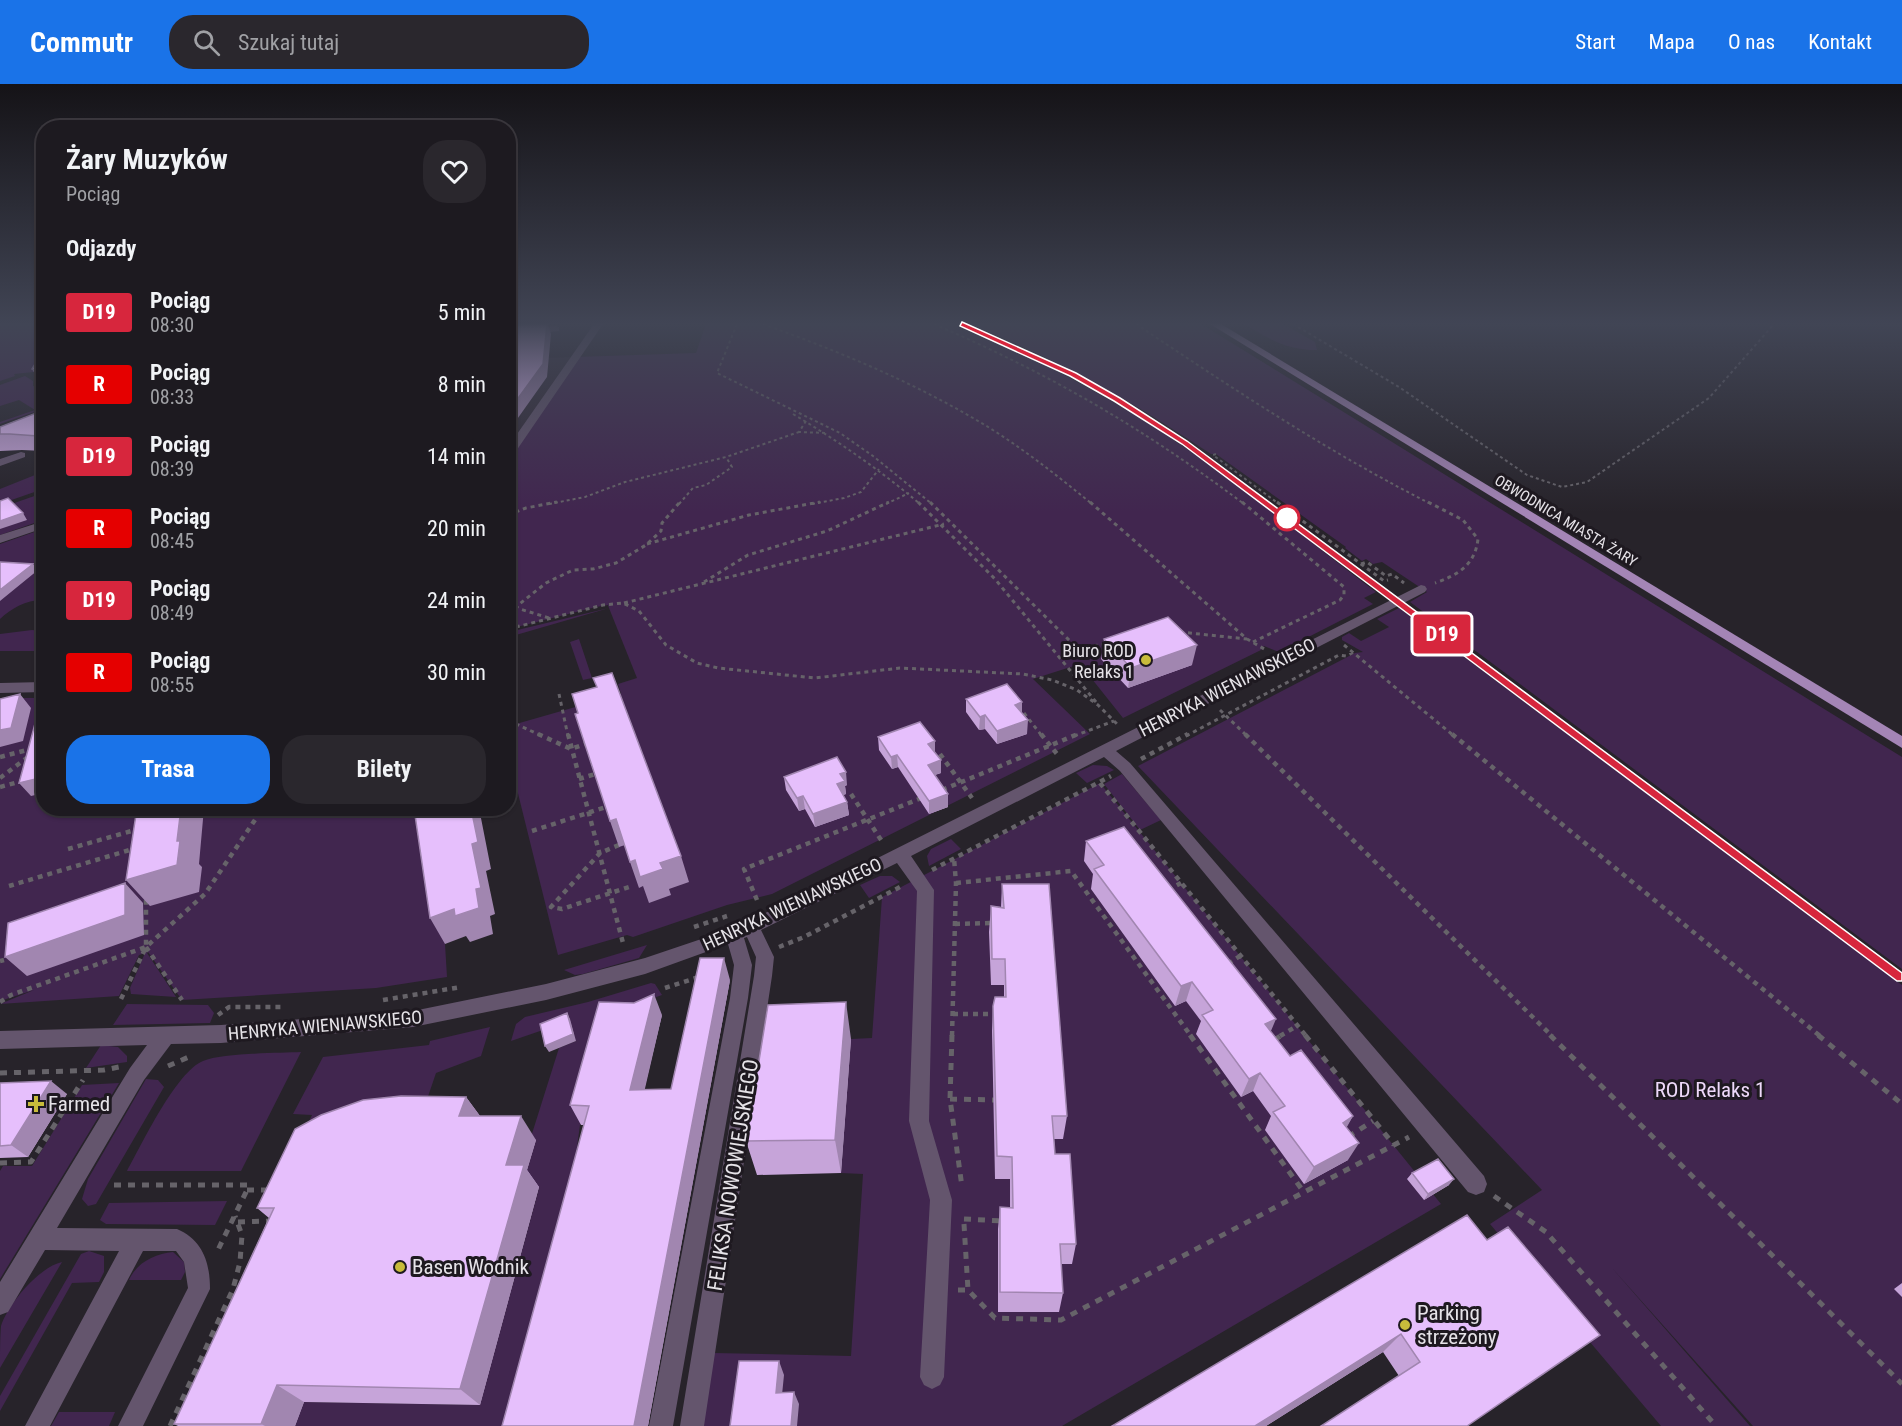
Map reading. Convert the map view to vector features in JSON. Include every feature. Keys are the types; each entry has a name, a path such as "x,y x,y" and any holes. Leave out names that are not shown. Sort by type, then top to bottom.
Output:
{"main road":[{"name":"OBWODNICA MIASTA ŻARY","path":"1317,387 1902,743"}],"street":[{"path":"516,444 556,387"},
{"path":"0,463 21,455"},
{"path":"0,539 36,528"},
{"name":"HENRYKA WIENIAWSKIEGO","path":"0,1040 208,1034 413,1019 546,992 645,966 738,926 890,848 1108,742 1204,699 1421,588"},
{"path":"0,688 36,687"},
{"path":"1108,742 1125,767 1476,1184"},
{"path":"890,848 926,890 919,1121 941,1200 932,1377"},
{"path":"738,926 764,953"},
{"name":"FELIKSA NOWOWIEJSKIEGO","path":"661,1426 739,998 744,965 738,926"},
{"name":"FELIKSA NOWOWIEJSKIEGO","path":"692,1426 736,1159 763,976 764,953"},
{"path":"0,1304 144,1065 166,1035"},
{"path":"40,1239 177,1240 184,1243 199,1272 199,1289 130,1426"},
{"path":"37,1426 136,1241"}],"path":[{"path":"747,387 833,429 899,474 952,522 1077,648 1116,643"},
{"path":"916,387 995,432 1039,461 1247,639 1266,650"},
{"path":"1069,387 1151,436 1264,518 1344,587 1344,595 1340,600 1252,642"},
{"path":"1230,387 1378,477 1462,520 1478,539 1478,549 1473,559 1467,567 1450,578 1421,588"},
{"path":"1398,387 1527,475 1562,487 1587,482 1708,398 1719,387"},
{"path":"793,414 828,433 879,469 944,524 1015,599 1098,705 1123,729 1108,742"},
{"path":"799,432 806,421"},
{"path":"516,512 585,497 625,482 726,457 799,432 828,433"},
{"path":"1216,454 1213,455 1384,581 1388,580"},
{"path":"517,607 546,583 573,570 593,569 616,563 646,545 661,531 662,523 693,488 706,485 732,467 726,457"},
{"path":"646,545 749,515 844,498 861,492 879,469"},
{"path":"700,584 748,555 827,531 909,493"},
{"path":"516,627 944,524"},
{"path":"1361,564 1367,562 1386,576 1392,574 1405,583"},
{"path":"623,603 639,611 666,645 697,663 718,668 815,678 900,668 1023,674 1052,680 1077,690 1098,705"},
{"path":"517,607 550,619"},
{"path":"1176,632 1247,639"},
{"path":"1328,634 1354,652 1902,1104"},
{"path":"764,953 804,937 1339,655 1346,656 1354,652"},
{"path":"559,694 571,749 623,943"},
{"path":"1204,699 1226,715 1902,1384"},
{"path":"1024,713 1058,754"},
{"path":"940,791 1049,745 1114,721"},
{"path":"516,724 571,749 585,744"},
{"path":"0,757 33,751 0,778"},
{"path":"940,754 972,798"},
{"path":"579,779 595,774"},
{"path":"0,788 22,781"},
{"path":"1100,783 1394,1145"},
{"path":"851,794 890,848 877,852"},
{"path":"757,900 744,869 930,795"},
{"path":"532,831 606,807"},
{"path":"0,1002 11,995 146,947 205,894 258,816"},
{"path":"132,861 137,819"},
{"path":"68,849 135,830"},
{"path":"618,845 600,853 551,907 562,909 632,886"},
{"path":"9,886 133,849"},
{"path":"954,858 956,883 950,1099 962,1190"},
{"path":"956,883 1071,871 1303,1191"},
{"path":"1163,892 1181,883"},
{"path":"121,999 146,947 146,891 137,894"},
{"path":"955,924 996,923"},
{"path":"687,929 738,926"},
{"path":"146,947 182,1000"},
{"path":"1222,967 1240,956"},
{"path":"665,988 702,976"},
{"path":"381,1000 471,986"},
{"path":"0,1073 104,1070 128,1065 171,1065 181,1062 199,1050 221,1011 229,1007 292,1007"},
{"path":"953,1014 997,1014"},
{"path":"1268,1044 1297,1026"},
{"path":"0,1163 32,1162 83,1080"},
{"path":"950,1099 999,1101"},
{"path":"1342,1141 1373,1121"},
{"path":"963,1209 968,1290 995,1318 1061,1320 1428,1127"},
{"path":"1476,1184 1546,1232 1716,1426"},
{"path":"114,1185 247,1185 247,1190 199,1289"},
{"path":"247,1190 280,1190"},
{"path":"171,1423 233,1289 242,1235 235,1215"},
{"path":"964,1219 1004,1221"},
{"path":"238,1222 278,1221"},
{"path":"936,1291 968,1290"},
{"path":"171,1423 182,1420"}],"shaded area":[{"path":"516,387 555,387 516,445"}],"green space":[{"path":"0,387 36,388 36,411 0,424 0,422 35,410 19,400 0,406"},
{"path":"555,387 1086,387 1148,423 1236,484 1376,592 1364,598 1373,604 1279,652 1264,646 1261,650 1123,718 1080,664 1033,679 1090,734 772,894 727,905 633,937 627,935 558,955 516,785 516,724 621,694 618,684 637,678 608,605 516,627 516,445"},
{"path":"1102,387 1302,387 1902,757 1902,969 1410,602 1427,592 1382,562 1373,564 1366,559 1362,561 1346,547 1216,454 1211,454"},
{"path":"36,475 36,491 0,504 0,489"},
{"path":"36,495 36,522 0,535 0,508"},
{"path":"36,531 36,601 20,605 0,619 0,544"},
{"path":"609,608 516,635 516,630"},
{"name":"ROD Relaks 1","path":"1399,608 1902,985 1902,1426 1753,1426 1612,1268 1750,1426 1661,1426 1490,1224 1542,1190 1138,766 1355,653 1363,652 1342,640 1342,637 1349,633 1361,641 1389,627 1377,619"},
{"path":"36,630 36,651 0,651 0,634"},
{"path":"579,639 592,678 583,680 570,642"},
{"path":"0,698 36,698 36,816 425,816 445,944 447,977 376,988 182,1000 148,952 176,997 131,994 130,988 145,953 139,955 119,996 0,1004 34,990 0,1001"},
{"path":"1093,765 1107,766 1114,770 1087,783 1076,773"},
{"path":"1122,774 1161,820 1140,830 1104,784"},
{"path":"1100,783 1441,1204 1062,1426 702,1426 713,1353 851,1356 863,1174 841,1173 851,1039 872,1038 882,897"},
{"path":"951,839 961,849 929,866 927,856 931,849"},
{"path":"880,876 892,876 900,882 869,898 860,885"},
{"path":"647,945 639,958 583,974 575,975 564,970"},
{"path":"651,983 655,984 662,995 611,1013 580,1125 570,1199 506,1426 295,1426 304,1402 480,1405 539,1188 522,1187 536,1140 530,1140 559,1048 576,1041 543,1030 511,1041 516,1024 525,1017 588,1002"},
{"path":"127,1004 208,1005 214,1013 210,1023 113,1025"},
{"path":"490,1027 481,1056 436,1073 420,1120 288,1165 312,1115 293,1114 323,1057 429,1045 430,1041"},
{"path":"101,1045 118,1047 127,1056 127,1062 86,1068"},
{"path":"301,1052 241,1171 127,1171 171,1094 182,1079 203,1061 223,1056"},
{"path":"146,1079 158,1080 164,1087 96,1204 88,1206 82,1199 88,1179"},
{"path":"119,1083 0,1279 0,1171 3,1166 32,1166 82,1085"},
{"path":"227,1201 215,1225 106,1224 100,1220 109,1203"},
{"path":"89,1251 104,1256 104,1272 99,1282 72,1283 0,1411 0,1396 81,1254"},
{"path":"173,1252 184,1262 185,1272 181,1280 129,1280 137,1268 147,1260"},
{"path":"62,1262 0,1368 1,1326 10,1307 34,1279 53,1265"},
{"path":"59,1412 115,1412 109,1426 51,1426"}],"building":[{"path":"516,387 527,387 516,401"},
{"path":"36,413 36,436 0,434 0,427"},
{"path":"8,498 23,513 0,521 0,501"},
{"path":"0,562 33,564 0,590"},
{"path":"1168,617 1197,645 1131,668 1104,639"},
{"path":"612,673 681,856 660,863 663,869 640,877 635,860 630,862 616,819 610,821 575,714 578,713 572,694 597,687 593,678"},
{"path":"1007,684 1022,702 1015,705 1028,720 997,731 985,715 980,717 966,699"},
{"path":"20,694 11,728 0,730 0,699"},
{"path":"36,720 36,779 19,783"},
{"path":"920,722 935,741 928,744 941,760 928,765 948,794 929,801 897,755 891,757 878,737"},
{"path":"837,757 846,772 840,774 845,781 837,784 847,802 813,814 803,796 797,798 784,777"},
{"path":"136,816 180,816 177,865 126,880"},
{"path":"415,816 473,816 478,842 472,844 481,888 476,889 479,908 455,916 454,909 430,918"},
{"path":"1124,827 1276,1019 1265,1024 1290,1056 1301,1050 1353,1116 1343,1123 1359,1143 1314,1167 1273,1112 1285,1106 1260,1073 1249,1079 1202,1015 1213,1010 1192,982 1181,986 1094,869 1104,865 1086,841"},
{"path":"125,883 125,915 5,957 8,923"},
{"path":"1002,884 1049,884 1067,1116 1052,1116 1055,1154 1070,1154 1076,1244 1060,1244 1063,1293 1000,1292 1000,1207 1013,1208 1012,1157 997,1156 993,1006 995,997 1006,997 1005,959 992,959 991,906 1004,908"},
{"path":"700,958 724,958 634,1426 502,1426 589,1106 570,1105 599,1002 634,1003 654,994 630,1090 671,1089"},
{"path":"846,1002 835,1140 746,1141 768,1005"},
{"path":"567,1013 573,1034 545,1046 540,1024"},
{"path":"51,1081 11,1145 0,1146 0,1083"},
{"name":"Basen Wodnik","path":"401,1096 466,1097 459,1116 521,1116 506,1165 524,1165 460,1389 277,1385 261,1424 174,1424 274,1208 257,1208 295,1129 321,1115 363,1100"},
{"path":"1438,1159 1454,1179 1428,1194 1412,1173"},
{"name":"Parking strzeżony","path":"1467,1215 1487,1240 1508,1227 1600,1335 1467,1426 1321,1426 1420,1362 1401,1334 1255,1426 1112,1426"},
{"path":"739,1361 779,1361 776,1393 794,1392 791,1426 730,1426"}],"railway":[{"path":"1093,387 1159,425 1267,504"},
{"path":"1265,502 1578,736"},
{"path":"1576,734 1902,977"}],"train":[{"name":"D19","path":"1094,387 1185,442 1902,977"}],"place":[{"name":"Biuro ROD Relaks 1","path":"1146,660"},
{"name":"Farmed","path":"36,1104"},
{"name":"Basen Wodnik","path":"400,1267"},
{"name":"Parking strzeżony","path":"1405,1325"}]}
